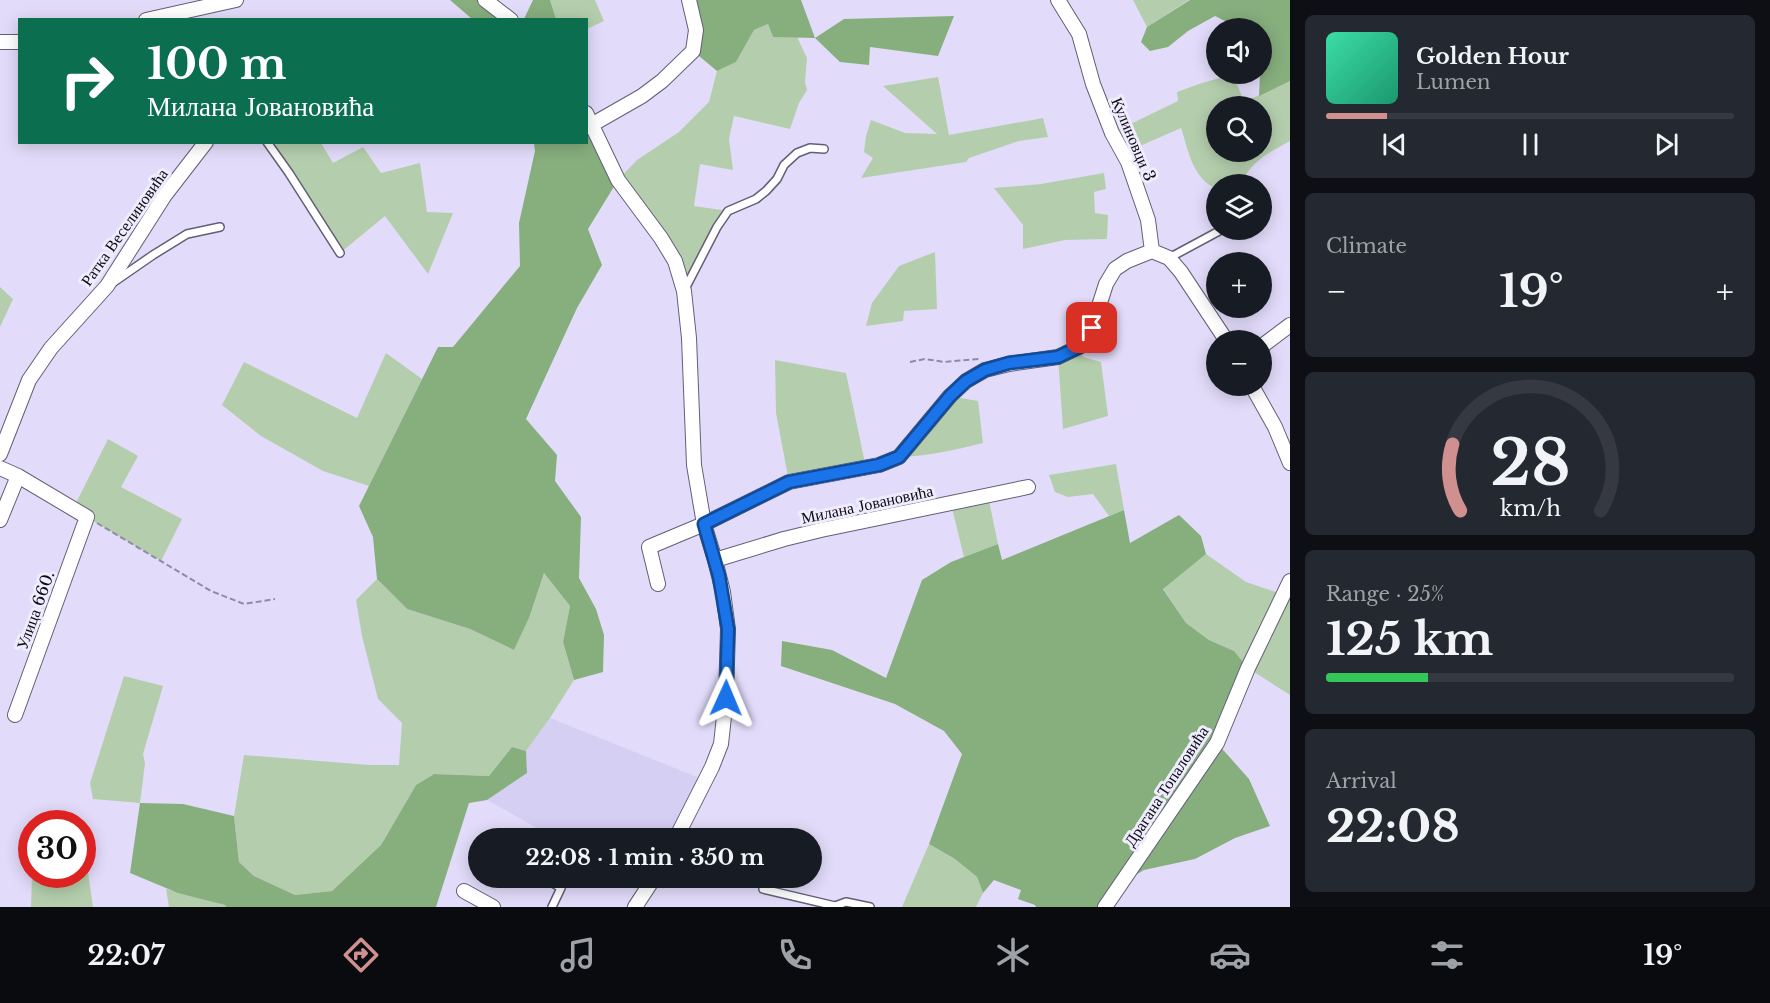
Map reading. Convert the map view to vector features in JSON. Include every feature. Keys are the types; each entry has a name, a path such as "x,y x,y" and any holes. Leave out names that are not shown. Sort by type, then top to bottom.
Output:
{"street":[{"path":"155,18 236,0"},
{"path":"485,0 508,18"},
{"path":"681,828 721,744 726,698 728,629 723,592 704,524 694,465 684,291 675,261 618,180 590,118 642,96 662,81 693,51 696,30 689,0"},
{"name":"Кулиновци 3","path":"1058,0 1079,34 1093,84 1112,133 1128,162 1148,220 1152,251"},
{"path":"0,42 18,42"},
{"name":"Ратка Веселиновића","path":"0,454 29,380 51,348 107,286 165,195 204,144"},
{"path":"658,584 648,547 704,524 789,482 879,465 899,457 950,396 966,381 985,370 1009,363 1058,357 1081,346 1092,328 1106,284 1115,269 1127,261 1152,251 1169,258 1181,272 1219,330"},
{"path":"1272,338 1290,325"},
{"path":"1258,396 1275,427 1290,463"},
{"path":"0,468 18,476 87,517"},
{"path":"0,519 18,476"},
{"name":"Милана Јовановића","path":"715,560 821,530 1028,487"},
{"name":"Улица 660.","path":"15,715 87,517"},
{"name":"Драгана Топаловића","path":"1105,907 1217,743 1248,668 1290,580"},
{"path":"634,907 647,888"},
{"path":"464,891 493,907"}],"lane":[{"path":"268,144 340,253"},
{"path":"684,291 717,227 728,211 756,200 772,185 784,165 797,153 810,148 824,150"},
{"path":"107,286 187,234 220,227"},
{"path":"1169,258 1206,238"},
{"path":"552,907 561,888"},
{"path":"763,888 835,906 846,902 870,907"}],"path":[{"path":"910,362 926,359 944,362 985,360"},
{"path":"87,517 211,591 243,604 275,599"}],"shaded area":[{"path":"550,718 702,779 674,828 537,828 487,800 527,773 526,751"}],"green space":[{"path":"450,0 485,0 510,18 471,18"},
{"path":"533,0 550,0 556,18 524,18"},
{"path":"550,0 595,0 604,21 588,29 588,18 556,18"},
{"path":"689,0 801,0 815,38 773,37 768,24 754,30 736,62 717,71 693,51"},
{"path":"1133,0 1189,0 1147,27"},
{"path":"1190,0 1290,0 1290,81 1259,96 1260,84 1272,84 1272,18 1219,18 1215,16 1206,18 1206,21 1188,31 1168,47 1150,51 1141,42 1147,27"},
{"path":"954,16 938,56 870,47 869,65 840,62 815,38 844,19"},
{"path":"768,24 773,37 797,37 807,58 805,82 807,90 799,103 790,129 734,116 729,139 733,170 700,164 694,206 728,211 684,291 675,261 618,180 637,160 679,132 709,102 717,71 736,62 754,30"},
{"path":"938,77 949,135 1043,118 1048,137 1019,141 969,158 966,162 861,178 873,158 864,152 871,120 905,133 937,134 883,86"},
{"path":"1290,81 1290,141 1272,152 1272,96 1257,96"},
{"path":"1206,82 1206,84 1237,84 1242,96 1206,96 1206,162 1257,162 1246,174 1206,174 1206,182 1195,169 1181,128 1124,153 1112,133 1178,101 1177,92"},
{"path":"588,115 618,180 588,229 602,265 577,308 526,419 557,455 555,481 581,517 579,578 596,609 604,635 603,672 574,680 563,642 570,606 544,573 529,618 514,650 470,629 407,609 377,579 373,537 359,506 438,347 453,347 520,266 519,223 535,151 534,144 588,144"},
{"path":"268,144 322,144 333,163 363,147 381,173 420,163 427,212 453,213 428,274 385,216 340,253"},
{"path":"1104,173 1106,189 1094,192 1095,213 1108,215 1107,239 1065,240 1023,249 1023,225 994,188 1041,184"},
{"path":"935,252 937,309 904,311 903,321 866,326 872,303 899,266"},
{"path":"0,287 13,299 0,327"},
{"path":"1081,346 1083,357 1101,362 1108,416 1063,429 1058,357"},
{"path":"386,353 422,379 369,486 323,471 261,436 222,405 244,362 357,418"},
{"path":"775,360 846,373 866,468 789,482 776,413"},
{"path":"950,396 978,401 983,443 941,452 899,457"},
{"path":"108,439 138,456 121,487 182,519 161,561 73,509"},
{"path":"1116,464 1124,510 1109,516 1093,494 1068,497 1055,492 1049,475"},
{"path":"988,496 998,544 964,557 951,504"},
{"path":"1124,510 1130,543 1179,515 1201,536 1206,554 1163,589 1186,623 1209,640 1234,651 1248,668 1217,743 1249,779 1270,826 1235,838 1195,859 1144,870 1119,885 1105,907 1036,907 1018,899 1021,890 994,880 983,893 977,877 955,859 929,844 962,754 944,731 895,704 781,666 782,641 832,650 886,678 922,580 951,562 998,544 1002,560"},
{"path":"1206,554 1246,582 1282,594 1290,581 1290,695 1248,668 1234,651 1209,640 1186,623 1163,588"},
{"path":"544,573 570,606 563,642 574,680 526,751 512,747 489,776 434,774 416,785 381,845 332,891 295,895 254,876 239,862 234,816 244,755 370,765 399,765 402,723 378,699 362,636 356,600 377,579 407,609 470,629 514,650 529,618"},
{"path":"124,676 163,686 143,754 145,763 140,803 93,799 90,783"},
{"path":"512,747 526,751 527,773 487,800 469,803 436,907 226,907 178,893 130,873 140,803 183,804 234,816 239,862 254,876 295,895 332,891 381,845 416,785 434,774 489,776"},
{"path":"929,844 955,859 977,877 983,893 976,907 902,907"},
{"path":"32,888 90,888 93,907 31,907"},
{"path":"166,889 225,905 226,907 169,907"}],"route":[{"path":"726,698 728,629 723,592 704,524 789,482 879,465 899,457 950,396 966,381 985,370 1009,363 1058,357 1081,346 1092,328"}]}
